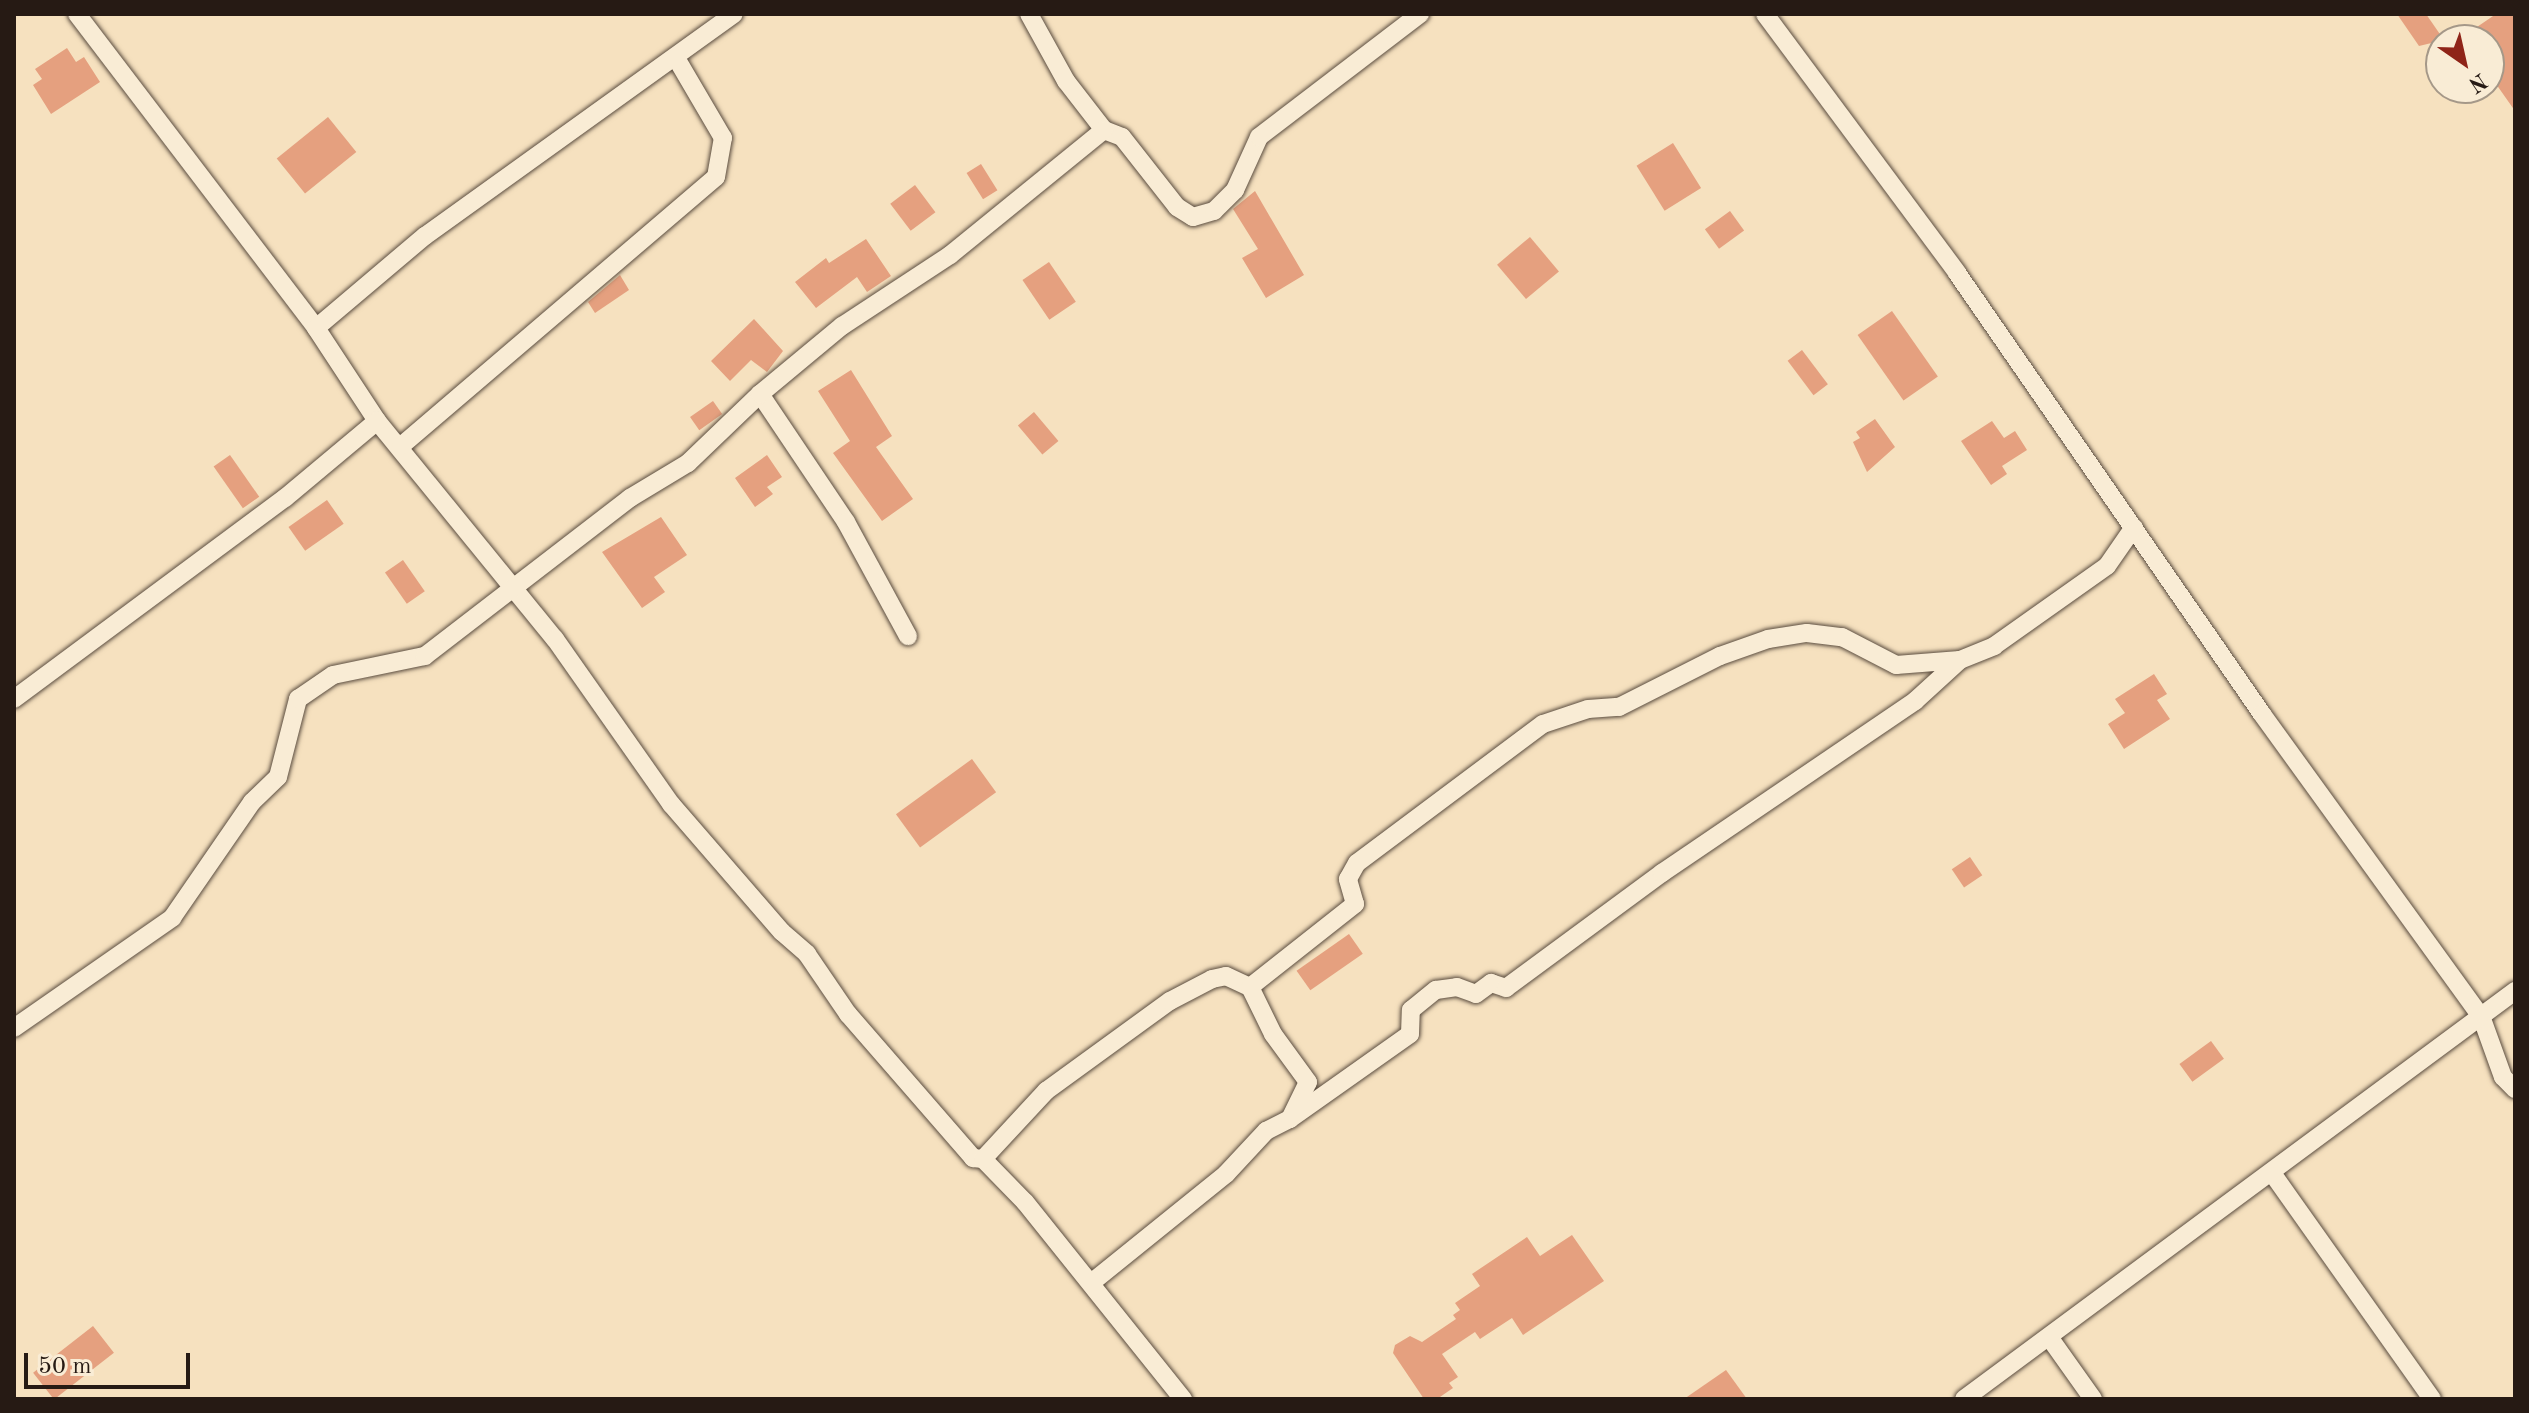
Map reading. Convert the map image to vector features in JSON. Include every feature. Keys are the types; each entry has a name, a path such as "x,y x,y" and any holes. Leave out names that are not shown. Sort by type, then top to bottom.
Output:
{"street":[{"path":"77,14 316,328 377,421 401,446 513,587 644,759 671,804 782,932 807,954 884,1058 973,1158 983,1159 1091,1283 1183,1399"},
{"path":"316,328 425,236 734,14"},
{"path":"1029,14 1066,81 1104,130 1122,137 1135,149 1177,207 1193,217 1214,211 1235,190 1259,137 1420,14"},
{"path":"1765,14 1957,273 2262,714 2481,1016 2503,1077 2515,1089"},
{"path":"401,446 716,177 723,138 676,58"},
{"path":"14,1028 172,918 252,802 278,777 298,699 333,675 425,656 630,498 688,463 760,394 842,326 950,255 1104,130"},
{"path":"760,394 846,522 908,636"},
{"path":"14,699 285,498 377,421"},
{"path":"1250,987 1355,904 1348,879 1357,863 1543,724 1588,709 1619,707 1720,656 1768,639 1807,633 1842,637 1896,665 1960,660 1994,646 2107,566 2134,527"},
{"path":"1091,1283 1226,1174 1266,1131 1290,1119 1410,1034 1411,1010 1436,990 1457,987 1476,994 1491,983 1506,988 1662,873 1915,701 1960,660"},
{"path":"983,1159 1046,1091 1170,1001 1212,979 1226,976 1250,987 1273,1034 1308,1082 1290,1119"},
{"path":"1964,1399 2515,991"},
{"path":"2272,1173 2432,1399"},
{"path":"2049,1337 2093,1399"}],"building":[{"path":"2397,14 2426,14 2433,24 2425,24 2425,45 2419,46"},
{"path":"2496,14 2515,14 2515,111 2505,97 2505,24 2481,24"},
{"path":"67,48 76,62 84,57 100,82 51,114 33,85 42,79 35,69"},
{"path":"328,117 356,152 305,194 277,159"},
{"path":"1673,143 1701,188 1665,211 1637,166"},
{"path":"981,164 997,190 983,199 967,173"},
{"path":"915,185 935,212 911,231 890,204"},
{"path":"1255,191 1304,275 1266,298 1242,258 1258,249 1233,209"},
{"path":"1730,211 1744,230 1719,249 1705,229"},
{"path":"1530,237 1559,271 1526,299 1497,265"},
{"path":"866,239 891,276 867,292 857,277 816,308 795,282 826,258 829,263"},
{"path":"1049,262 1076,302 1049,320 1022,280"},
{"path":"620,275 629,290 595,313 588,302"},
{"path":"1892,311 1938,377 1903,401 1858,335"},
{"path":"754,319 783,351 767,372 751,360 730,381 711,361"},
{"path":"1802,350 1828,384 1814,395 1788,361"},
{"path":"851,370 892,436 876,447 913,499 882,521 833,453 850,441 818,391"},
{"path":"713,401 722,414 699,430 690,417"},
{"path":"1034,412 1058,441 1042,455 1018,425"},
{"path":"1875,419 1895,447 1867,472 1853,442 1860,438 1856,432"},
{"path":"1992,421 2004,438 2015,431 2027,450 2002,466 2007,474 1991,485 1961,441"},
{"path":"230,455 259,497 243,508 214,466"},
{"path":"767,455 782,477 767,487 773,494 755,507 735,478"},
{"path":"327,500 344,524 305,551 288,527"},
{"path":"661,517 687,555 654,577 665,592 642,608 602,552"},
{"path":"403,560 425,591 407,604 385,573"},
{"path":"2154,674 2167,694 2157,700 2170,719 2124,749 2108,724 2125,713 2115,699"},
{"path":"972,759 996,792 920,847 896,814"},
{"path":"1970,857 1982,875 1964,888 1952,869"},
{"path":"1349,934 1363,954 1310,990 1297,971"},
{"path":"2211,1041 2224,1059 2192,1082 2179,1064"},
{"path":"1572,1235 1604,1281 1523,1335 1512,1318 1480,1339 1475,1332 1442,1354 1458,1377 1449,1383 1453,1388 1437,1399 1424,1399 1393,1353 1395,1345 1410,1336 1422,1342 1456,1319 1453,1315 1460,1310 1455,1303 1480,1286 1472,1274 1527,1237 1540,1256"},
{"path":"93,1326 114,1353 55,1399 33,1373"},
{"path":"1726,1370 1747,1399 1684,1399"}]}
